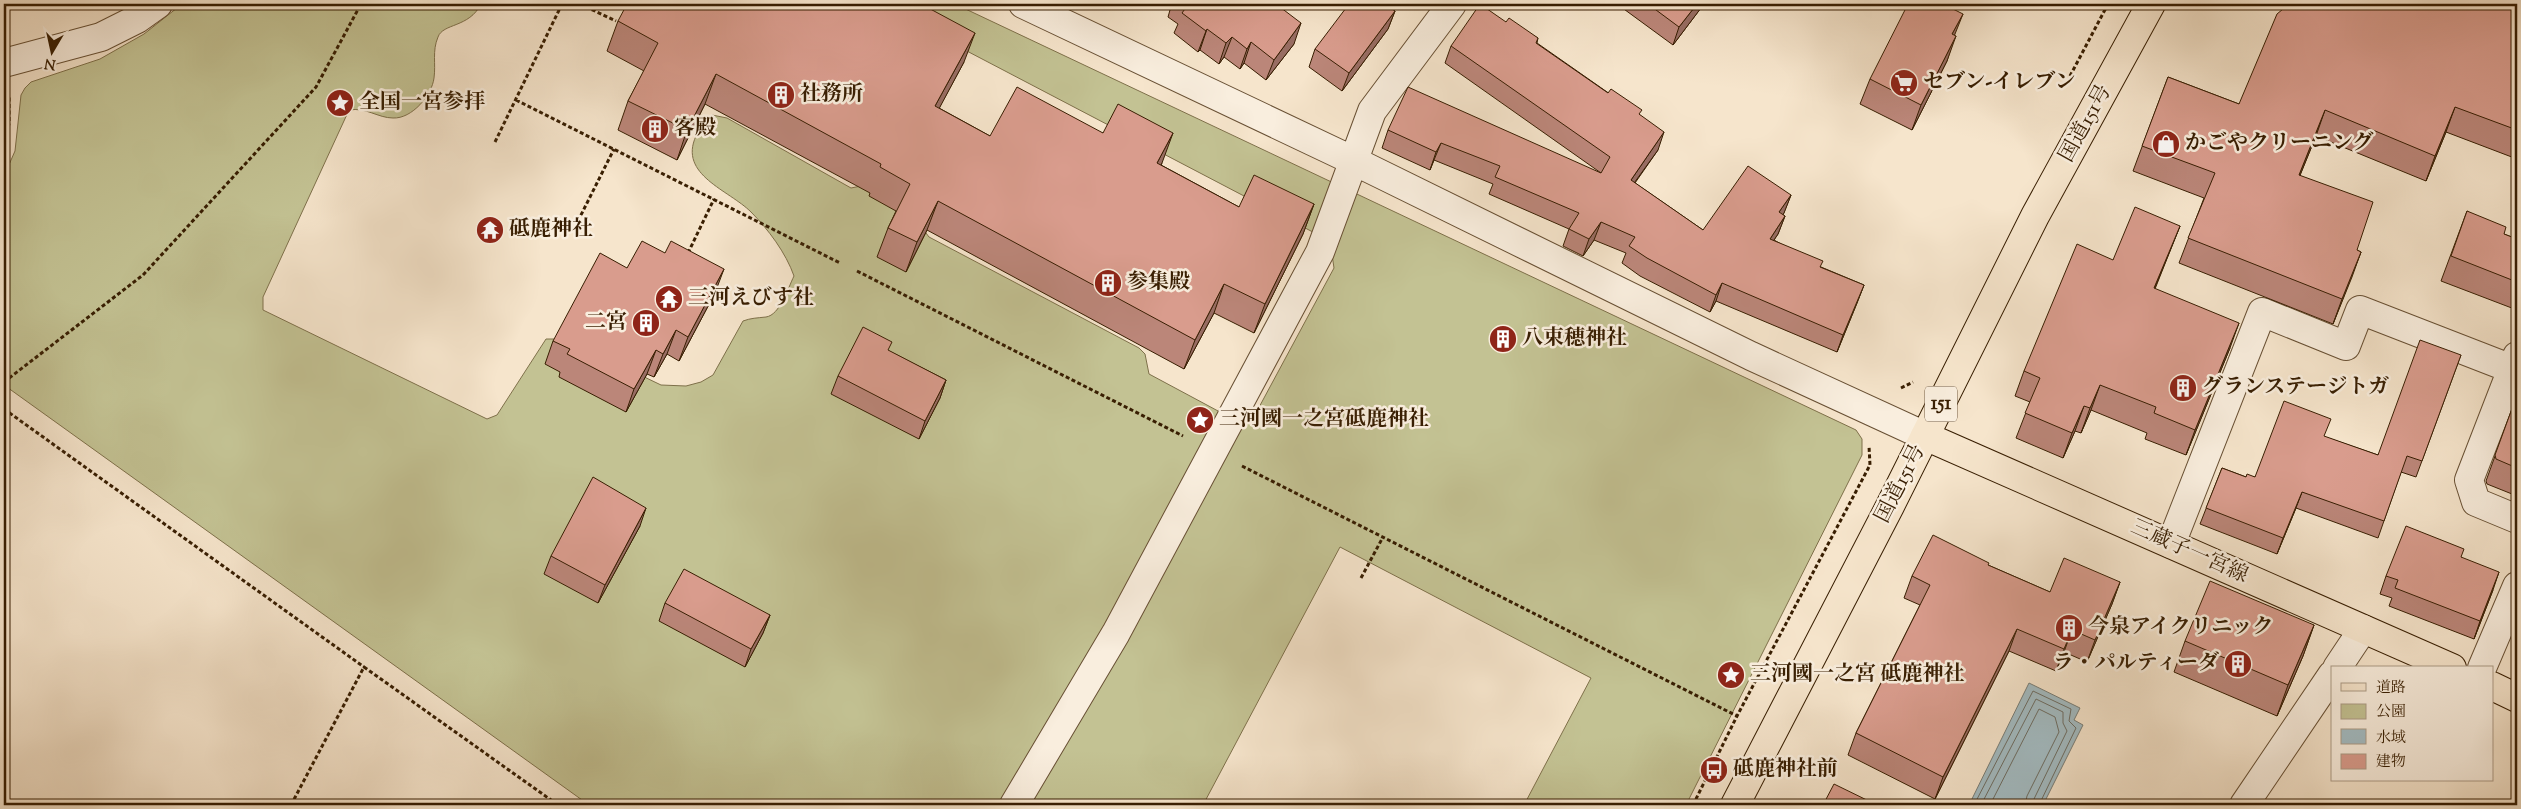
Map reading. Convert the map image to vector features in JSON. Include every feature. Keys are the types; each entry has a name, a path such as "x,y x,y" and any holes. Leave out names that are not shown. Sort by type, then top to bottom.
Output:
{"main road":[{"name":"国道151号","path":"1735,805 2036,216 2151,4"},
{"name":"三蔵子一宮線","path":"1925,436 2447,666"},
{"path":"2494,687 2517,698"}],"street":[{"path":"6,63 101,37 137,19 158,4"},
{"path":"1023,4 1354,161 1760,360 1925,436"},
{"path":"1014,805 1116,633 1320,252 1372,111 1452,4"},
{"path":"2171,544 2262,312 2346,346 2360,310 2515,363 2469,480 2476,502 2517,519"},
{"path":"2483,666 2517,586"},
{"path":"2338,666 2364,629"},
{"path":"2244,805 2331,676"}],"path":[{"path":"4,382 149,268 316,87 361,4"},
{"path":"495,142 562,4"},
{"path":"580,4 616,22"},
{"path":"4,153 10,123 6,63"},
{"path":"516,100 840,263"},
{"path":"578,220 614,149"},
{"path":"686,256 714,199"},
{"path":"856,271 1737,716"},
{"path":"4,409 558,805"},
{"path":"1693,805 1737,716 1870,465 1869,438"},
{"path":"1360,578 1382,537"},
{"path":"291,805 364,667"}],"green space":[{"path":"182,4 481,4 470,17 445,29 438,37 435,47 432,85 420,105 414,110 407,115 388,118 366,111 349,110 263,297 263,310 487,419 497,415 546,339 565,339 661,385 686,386 701,382 713,375 743,321 771,315 779,306 794,276 791,267 764,226 742,204 708,180 694,161 692,150 696,136 702,124 712,115 727,118 851,188 861,186 923,229 929,237 1139,348 1145,354 1149,374 1233,419 1257,411 1334,268 1330,241 877,4 955,4 1856,430 1862,439 1862,455 1686,805 1524,805 1591,678 1340,547 1203,805 589,805 4,385 4,176 15,151 21,95 31,82 100,59 144,34"}],"water":[{"path":"2029,683 2080,708 2074,720 2083,725 2043,805 1969,805"}],"building":[{"path":"627,4 921,4 975,33 935,106 990,136 1017,87 1103,133 1118,104 1173,133 1157,163 1239,207 1254,175 1314,204 1265,304 1224,284 1195,340 938,201 917,242 888,228 910,184 880,167 881,164 716,74 687,130 628,101 658,43 618,21"},
{"path":"1184,4 1276,4 1301,23 1274,60 1251,42 1247,49 1232,37 1226,43 1207,29 1206,31 1182,13 1187,6"},
{"path":"1349,4 1385,4 1395,11 1349,73 1315,49"},
{"path":"1480,4 1506,22 1509,18 1538,38 1536,43 1608,93 1611,89 1642,110 1639,114 1664,132 1631,180 1703,230 1748,166 1791,195 1779,212 1785,216 1770,239 1823,261 1820,267 1864,285 1843,335 1722,283 1716,295 1647,258 1629,246 1635,237 1601,222 1589,239 1569,229 1579,213 1495,177 1500,166 1441,143 1436,152 1388,130 1408,87 1601,173 1610,157 1451,46"},
{"path":"1648,4 1697,4 1679,27"},
{"name":"セブン-イレブン","path":"1908,4 1943,4 1963,14 1952,34 1956,36 1921,105 1870,79"},
{"path":"2289,4 2517,4 2517,130 2455,107 2435,156 2325,110 2299,175 2373,202 2357,250 2361,252 2342,299 2188,238 2215,173 2142,146 2168,77 2239,104 2277,14"},
{"path":"2135,207 2180,226 2154,288 2239,323 2195,430 2154,413 2156,407 2100,385 2090,408 2084,406 2072,433 2025,413 2040,378 2024,371 2077,244 2113,260"},
{"path":"2467,211 2506,227 2504,234 2517,239 2517,282 2451,256"},
{"path":"642,241 665,253 671,241 724,269 688,337 676,330 663,354 656,350 634,389 567,354 570,349 553,341 600,253 627,268"},
{"path":"863,327 892,342 888,350 946,380 925,421 838,376"},
{"path":"2420,340 2461,355 2422,461 2407,456 2384,521 2302,492 2283,538 2206,508 2222,468 2246,477 2247,474 2255,477 2284,401 2331,419 2324,436 2378,455"},
{"path":"2517,395 2517,468 2496,459 2495,455"},
{"path":"593,477 646,508 605,585 551,556"},
{"path":"2406,526 2464,549 2461,557 2499,572 2480,621 2395,588 2398,580 2386,576"},
{"path":"1933,535 1989,563 1988,565 2050,592 2064,558 2120,582 2095,640 2072,630 2064,649 2017,629 1943,777 1856,733 1930,585 1912,576"},
{"path":"684,569 770,615 751,649 665,603"},
{"path":"2210,581 2314,625 2288,685 2185,641"},
{"path":"1834,784 1877,805 1823,805"}],"place":[{"name":"セブン-イレブン","path":"1904,83"},
{"name":"社務所","path":"781,95"},
{"name":"全国一宮参拝","path":"340,103"},
{"name":"客殿","path":"655,129"},
{"name":"かごやクリーニング","path":"2166,144"},
{"name":"砥鹿神社","path":"490,230"},
{"name":"参集殿","path":"1108,283"},
{"name":"三河えびす社","path":"669,299"},
{"name":"二宮","path":"646,323"},
{"name":"八束穂神社","path":"1503,339"},
{"name":"グランステージトガ","path":"2183,388"},
{"name":"三河國一之宮砥鹿神社","path":"1200,420"},
{"name":"今泉アイクリニック","path":"2069,628"},
{"name":"ラ・パルティーダ","path":"2238,664"},
{"name":"三河國一之宮 砥鹿神社","path":"1731,675"},
{"name":"砥鹿神社前","path":"1714,770"}]}
